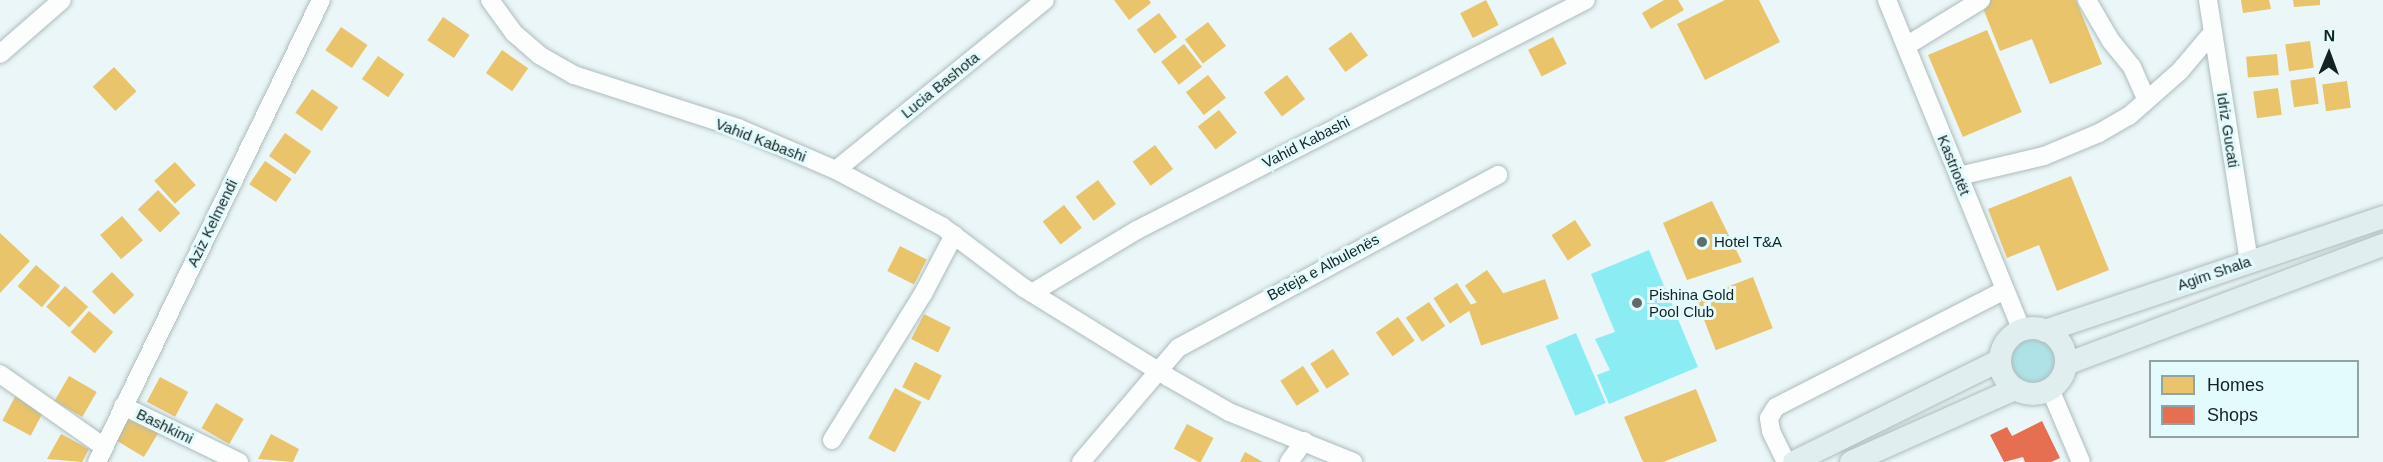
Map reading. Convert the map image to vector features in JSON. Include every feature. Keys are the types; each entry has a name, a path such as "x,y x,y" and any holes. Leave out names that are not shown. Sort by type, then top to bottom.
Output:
{"main road":[{"name":"Agim Shala","path":"2022,330 2045,331 2383,217"},
{"name":"Agim Shala","path":"2066,363 2383,245"},
{"path":"2015,389 2003,374 2000,360 2005,344 2022,330"},
{"path":"1851,462 2015,389 2038,394 2050,389 2063,374 2066,363 2060,343 2045,331"},
{"path":"1794,462 2000,360"}],"street":[{"name":"Aziz Kelmendi","path":"0,374 100,454 321,0"},
{"name":"Vahid Kabashi","path":"490,0 514,33 540,55 574,75 738,128 836,170 954,235 1032,293 1157,371 1229,412 1353,462"},
{"name":"Lucia Bashota","path":"836,170 1045,0"},
{"name":"Vahid Kabashi","path":"1032,293 1137,230 1586,0"},
{"name":"Kastriotët","path":"1887,0 2022,330"},
{"path":"1906,46 1981,0"},
{"path":"2087,0 2111,41 2132,67 2145,98"},
{"name":"Idriz Gucati","path":"2208,0 2249,261"},
{"path":"0,54 56,2"},
{"path":"1959,176 2044,156 2129,116 2145,98 2180,71 2213,32"},
{"name":"Beteja e Albulenës","path":"1081,462 1178,348 1498,175"},
{"path":"832,440 923,294 954,235"},
{"path":"1786,462 1771,431 1769,418 1776,407 2005,290"},
{"path":"2050,389 2081,462"},
{"name":"Bashkimi","path":"123,406 239,462"},
{"path":"1289,462 1304,441"}],"shaded area":[{"path":"2033,337 2050,344 2057,361 2050,378 2033,385 2016,378 2009,361 2016,344"}],"water":[{"name":"Pishina Gold Pool Club","path":"1649,250 1698,367 1609,404 1597,375 1610,370 1595,339 1615,332 1591,274"},
{"path":"1576,333 1606,403 1575,416 1546,346"}],"building: Homes":[{"path":"1114,0 1149,0 1151,3 1129,20"},
{"path":"1486,0 1499,25 1473,38 1460,13"},
{"path":"1664,0 1678,0 1684,10 1651,29 1642,13"},
{"path":"1725,0 1759,0 1780,42 1705,80 1677,24"},
{"path":"1988,0 2076,0 2102,64 2050,84 2032,39 2000,51 1981,3"},
{"path":"2241,0 2269,0 2271,9 2243,13"},
{"path":"2293,0 2320,0 2320,5 2294,7"},
{"path":"1159,13 1177,37 1155,54 1137,30"},
{"path":"443,17 470,35 454,58 427,40"},
{"path":"1208,22 1226,46 1203,63 1185,39"},
{"path":"341,27 368,45 352,68 325,50"},
{"path":"1987,30 2022,112 1963,137 1928,55"},
{"path":"1351,32 1368,55 1345,72 1328,48"},
{"path":"1553,37 1567,64 1542,76 1528,50"},
{"path":"2310,41 2314,68 2289,71 2285,44"},
{"path":"1184,44 1202,67 1179,85 1161,62"},
{"path":"502,50 528,68 512,91 486,73"},
{"path":"2277,54 2279,75 2248,78 2246,57"},
{"path":"378,56 404,74 388,97 362,79"},
{"path":"114,67 137,91 115,111 93,87"},
{"path":"1208,75 1226,98 1204,115 1186,92"},
{"path":"1287,75 1305,99 1282,116 1264,92"},
{"path":"2315,77 2319,104 2294,107 2290,80"},
{"path":"2347,81 2351,108 2326,111 2322,84"},
{"path":"2278,88 2282,115 2257,118 2253,91"},
{"path":"312,89 338,107 322,131 295,113"},
{"path":"1219,110 1237,133 1216,149 1198,127"},
{"path":"285,133 311,151 295,174 269,156"},
{"path":"1155,145 1173,169 1151,186 1133,162"},
{"path":"265,161 292,179 276,202 249,184"},
{"path":"175,162 196,185 175,204 154,181"},
{"path":"2071,176 2109,270 2057,291 2039,245 2007,258 1988,209"},
{"path":"1098,180 1116,204 1094,221 1076,197"},
{"path":"158,190 180,213 160,232 138,209"},
{"name":"Hotel T&A","path":"1712,201 1742,262 1687,280 1663,223"},
{"path":"1064,205 1082,228 1061,244 1043,222"},
{"path":"122,216 143,240 121,259 100,235"},
{"path":"1575,220 1591,245 1568,260 1552,235"},
{"path":"0,233 30,261 0,293"},
{"path":"900,246 927,260 914,285 887,271"},
{"path":"36,265 60,286 42,307 18,286"},
{"path":"1487,270 1504,294 1482,309 1465,285"},
{"path":"112,272 134,295 114,314 92,291"},
{"path":"1753,277 1773,328 1716,350 1696,299"},
{"path":"1545,279 1559,319 1481,345 1467,306"},
{"path":"1457,283 1473,308 1450,323 1434,298"},
{"path":"65,286 88,307 69,328 46,307"},
{"path":"1429,302 1445,326 1422,342 1406,318"},
{"path":"89,311 113,332 95,353 71,332"},
{"path":"924,314 951,328 938,353 911,339"},
{"path":"1398,317 1415,341 1393,356 1376,332"},
{"path":"1333,349 1349,374 1327,389 1310,364"},
{"path":"915,362 942,376 929,401 902,387"},
{"path":"1303,366 1319,391 1297,406 1280,381"},
{"path":"69,376 97,392 82,417 54,401"},
{"path":"160,377 188,392 175,417 147,402"},
{"path":"895,388 921,402 895,452 868,438"},
{"path":"1696,389 1717,441 1663,462 1643,462 1624,417"},
{"path":"16,395 44,410 31,436 2,421"},
{"path":"216,403 244,419 229,444 202,428"},
{"path":"130,416 158,433 144,457 116,440"},
{"path":"1187,424 1213,438 1201,462 1174,449"},
{"path":"61,434 89,449 82,462 47,459"},
{"path":"271,434 299,449 293,462 258,459"},
{"path":"1245,452 1263,462 1240,462"}],"building: Shops":[{"path":"2042,421 2060,458 2051,462 2025,462 2023,457 2004,462 1990,435 2007,427 2012,436"}],"place":[{"name":"Hotel T&A","path":"1702,242"},
{"name":"Pishina Gold Pool Club","path":"1637,303"}]}
